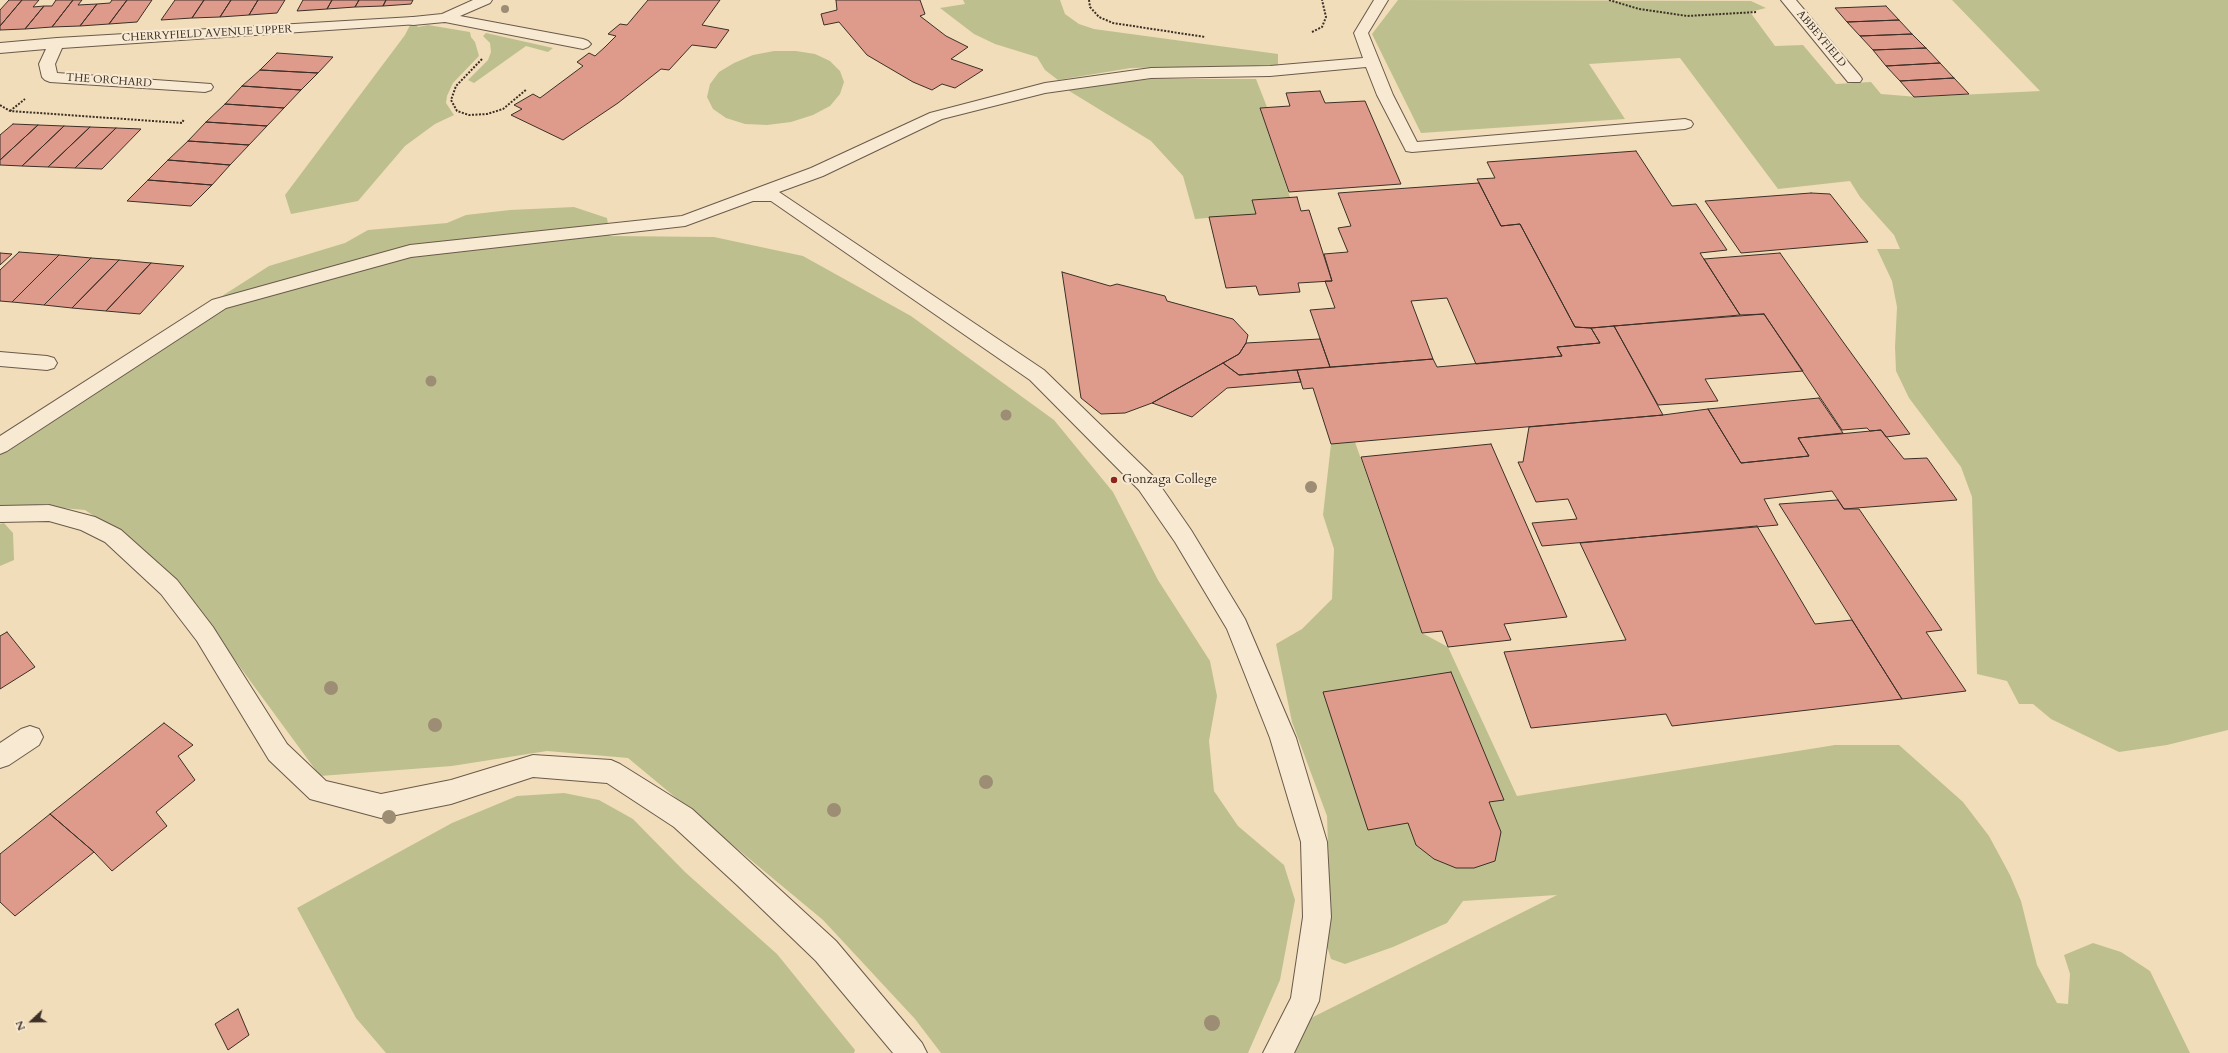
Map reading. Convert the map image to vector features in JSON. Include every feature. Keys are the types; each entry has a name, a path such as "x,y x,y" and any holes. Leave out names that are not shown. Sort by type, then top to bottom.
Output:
{"street":[{"path":"445,18 485,0"},
{"path":"1381,0 1361,33 1385,95 1412,147 1685,124"},
{"name":"ABBEYFIELD","path":"1792,4 1854,79"},
{"path":"445,18 582,44"},
{"name":"CHERRYFIELD AVENUE UPPER","path":"0,48 445,18"},
{"name":"THE ORCHARD","path":"57,43 46,64 50,77 205,87"},
{"path":"0,446 219,304 410,250 685,221 817,172 936,116 1045,88 1151,73 1270,70 1372,62"},
{"path":"751,196 775,196 1037,374 1147,484 1183,536 1237,626 1283,738 1314,842 1317,917 1305,1001 1278,1053"},
{"path":"0,359 47,363"},
{"path":"0,514 49,513 87,523 113,536 169,588 205,634 278,752 319,791 381,806 451,792 533,766 611,772 682,818 748,876 826,951 912,1053"},
{"path":"0,757 30,737"}],"path":[{"path":"1089,0 1090,7 1099,17 1112,23 1211,38"},
{"path":"1309,34 1322,27 1326,18 1322,0"},
{"path":"1609,0 1639,9 1687,16 1792,4"},
{"path":"475,23 484,56 456,86 451,100 457,111 469,115 487,114 503,109 527,89"}],"green space":[{"path":"963,0 1060,0 1065,14 1079,24 1094,29 1278,54 1278,65 1131,68 1058,80 1045,70 1037,57 995,44 974,34 940,8 965,4"},
{"path":"1398,0 1751,1 1766,8 1750,12 1775,46 1803,45 1836,84 1871,82 1881,94 1918,97 2040,91 1952,0 2228,0 2228,730 2167,745 2119,752 2051,719 2033,704 2019,704 2007,681 1977,674 1972,497 1961,467 1909,398 1896,371 1895,347 1897,307 1892,281 1877,249 1900,249 1894,235 1860,197 1850,181 1778,189 1680,58 1589,64 1625,119 1421,133 1372,34"},
{"path":"415,24 418,27 428,25 470,32 471,37 475,42 479,56 453,83 447,96 446,103 454,115 435,124 405,146 358,201 291,214 285,195 405,35 410,25"},
{"path":"486,33 553,48 548,52 526,46 474,83 468,80 488,60 491,52 490,43 483,36"},
{"path":"774,51 796,51 815,54 830,61 840,71 844,82 840,94 830,106 813,115 791,122 767,125 745,124 726,118 713,109 707,97 710,84 719,72 734,63 753,55"},
{"path":"1150,79 1256,79 1267,107 1260,108 1290,197 1252,200 1256,214 1195,219 1183,176 1151,141 1066,89"},
{"path":"574,207 607,218 610,236 714,237 803,256 911,316 1054,420 1113,492 1158,580 1210,661 1217,696 1209,741 1214,791 1238,826 1284,865 1295,900 1280,980 1248,1053 941,1053 915,1019 823,920 628,758 547,751 452,766 320,776 193,603 106,524 85,510 27,505 0,508 0,455 161,335 269,266 345,243 368,230 447,223 466,215 510,210"},
{"path":"1355,442 1422,633 1448,647 1517,796 1835,745 1899,745 1963,802 1989,836 2010,875 2021,901 2037,965 2057,1003 2068,1004 2070,974 2064,955 2093,943 2121,952 2150,971 2190,1053 1294,1053 1309,1019 1557,895 1463,901 1447,923 1393,947 1345,964 1331,959 1325,940 1329,874 1327,816 1292,722 1276,644 1302,629 1332,599 1334,549 1323,515 1331,444"},
{"path":"4,523 13,533 14,560 0,566 0,524"},
{"path":"564,793 599,800 633,819 685,872 777,954 855,1050 854,1053 386,1053 356,1018 297,908 452,823 517,796"}],"building":[{"path":"9,0 22,0 0,26 0,10"},
{"path":"22,0 39,0 33,7 44,6 25,29 0,30 0,26"},
{"path":"56,0 73,0 52,27 25,29 44,6 52,6"},
{"path":"73,0 82,0 78,5 97,4 80,26 52,27"},
{"path":"112,0 127,0 109,24 80,26 97,4 110,3"},
{"path":"127,0 152,0 137,22 109,24"},
{"path":"175,0 204,0 192,18 161,20"},
{"path":"204,0 231,0 220,17 192,18"},
{"path":"231,0 258,0 249,15 220,17"},
{"path":"258,0 285,0 277,13 249,15"},
{"path":"303,0 332,0 327,9 297,11"},
{"path":"332,0 359,0 355,7 327,9"},
{"path":"359,0 386,0 383,6 355,7"},
{"path":"386,0 413,0 411,4 383,6"},
{"path":"648,0 720,0 702,25 729,30 716,48 692,45 669,70 661,69 618,103 563,140 511,115 522,109 514,105 533,94 540,98 583,66 577,62 589,53 595,56 616,36 608,34 620,24 627,25"},
{"path":"836,0 920,0 925,14 920,16 946,36 968,47 951,59 983,70 955,88 942,84 932,90 913,82 867,55 839,22 824,25 821,14 837,10"},
{"path":"1886,6 1899,20 1847,22 1835,8"},
{"path":"1899,20 1912,34 1860,36 1847,22"},
{"path":"1912,34 1926,48 1873,50 1860,36"},
{"path":"1926,48 1940,63 1886,66 1873,50"},
{"path":"277,53 333,57 318,73 260,70"},
{"path":"1940,63 1954,78 1900,81 1886,66"},
{"path":"260,70 318,73 301,90 242,86"},
{"path":"1954,78 1969,94 1914,97 1900,81"},
{"path":"242,86 301,90 284,108 225,104"},
{"path":"1320,91 1325,103 1365,101 1401,184 1289,192 1260,108 1290,106 1286,93"},
{"path":"225,104 284,108 267,126 206,122"},
{"path":"206,122 267,126 249,145 188,141"},
{"path":"13,124 38,125 0,160 0,135"},
{"path":"38,125 64,126 22,166 0,165 0,160"},
{"path":"64,126 90,127 48,167 22,166"},
{"path":"90,127 116,128 75,168 48,167"},
{"path":"116,128 141,129 102,169 75,168"},
{"path":"188,141 249,145 230,165 168,160"},
{"path":"1636,151 1672,206 1696,204 1727,250 1700,253 1740,315 1591,328 1575,327 1520,224 1501,226 1477,179 1495,178 1487,162"},
{"path":"168,160 230,165 212,185 148,180"},
{"path":"148,180 212,185 191,206 127,201"},
{"path":"1479,183 1501,226 1520,224 1575,327 1591,328 1600,343 1557,347 1562,356 1476,364 1447,298 1411,301 1433,359 1330,367 1310,310 1335,308 1325,281 1332,281 1324,254 1348,252 1338,228 1351,226 1338,193"},
{"path":"1811,193 1830,194 1868,242 1741,253 1705,201"},
{"path":"1297,197 1301,211 1309,210 1332,281 1298,283 1300,292 1259,295 1256,286 1226,288 1209,217 1256,214 1252,200"},
{"path":"19,252 59,255 12,302 0,301 0,270"},
{"path":"0,253 12,254 0,265"},
{"path":"1780,253 1910,434 1886,437 1881,430 1870,431 1867,428 1842,430 1764,314 1740,315 1704,259"},
{"path":"59,255 91,258 44,305 12,302"},
{"path":"91,258 119,260 72,308 44,305"},
{"path":"119,260 151,263 106,311 72,308"},
{"path":"151,263 184,266 140,314 106,311"},
{"path":"1062,272 1110,286 1117,284 1165,296 1167,301 1233,319 1248,335 1246,343 1239,354 1152,403 1125,413 1101,414 1081,398"},
{"path":"1764,314 1803,371 1705,379 1718,401 1658,405 1614,326"},
{"path":"1614,326 1663,415 1331,444 1313,388 1303,389 1297,370 1433,359 1437,367 1562,356 1557,347 1600,343 1591,328"},
{"path":"1320,339 1330,367 1239,375 1223,363 1239,354 1246,343"},
{"path":"1223,363 1239,375 1297,370 1301,382 1227,388 1192,417 1152,403"},
{"path":"1819,398 1843,433 1798,438 1809,456 1741,463 1708,409"},
{"path":"1708,409 1741,463 1809,456 1798,438 1881,430 1904,459 1927,458 1957,500 1844,509 1832,491 1764,499 1778,525 1542,546 1532,523 1577,519 1568,499 1536,502 1518,462 1523,462 1529,427 1663,415"},
{"path":"1491,444 1567,617 1504,624 1511,640 1448,647 1442,631 1422,633 1361,457"},
{"path":"1838,500 1844,509 1859,509 1942,630 1926,632 1966,691 1902,699 1779,504"},
{"path":"1757,526 1815,624 1852,620 1902,699 1672,726 1666,714 1531,728 1504,652 1626,640 1580,543"},
{"path":"7,632 35,667 0,689 0,636"},
{"path":"1451,672 1504,800 1489,802 1501,832 1495,861 1474,868 1456,868 1434,859 1416,845 1408,823 1368,830 1323,692"},
{"path":"164,723 193,745 178,756 195,780 156,812 167,826 112,871 94,852 50,814"},
{"path":"50,814 94,852 15,916 0,902 0,854"},
{"path":"238,1009 249,1035 228,1050 215,1024"}],"place":[{"name":"Gonzaga College","path":"1114,480"}]}
